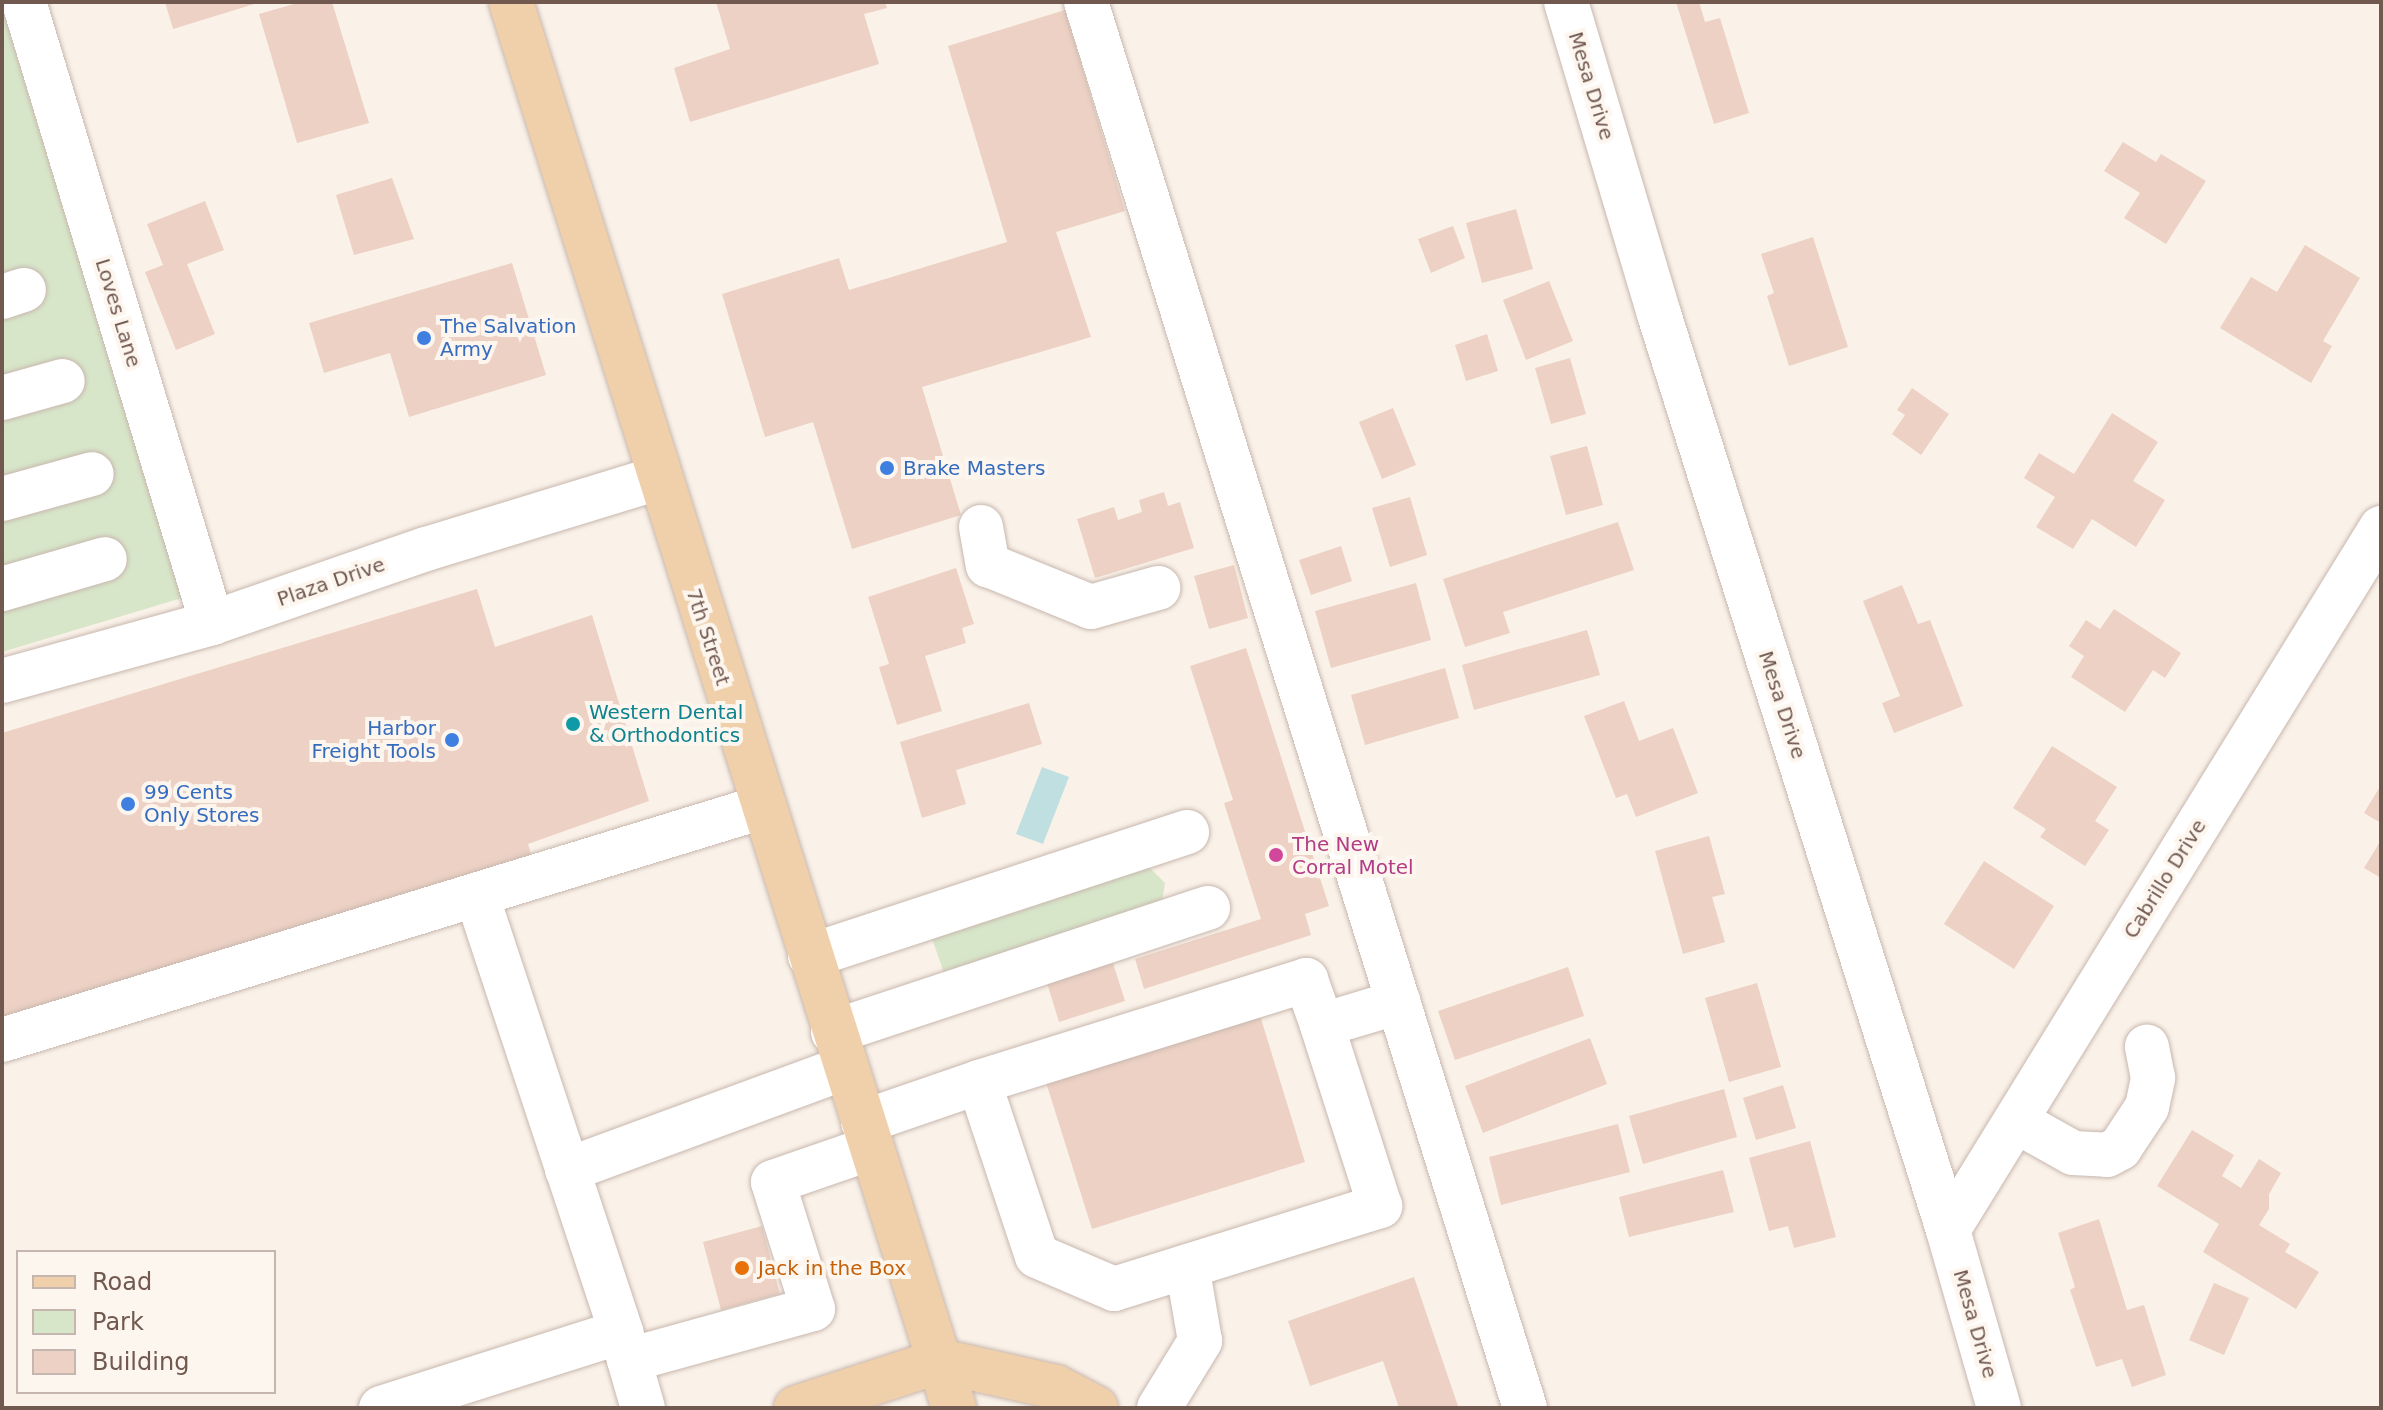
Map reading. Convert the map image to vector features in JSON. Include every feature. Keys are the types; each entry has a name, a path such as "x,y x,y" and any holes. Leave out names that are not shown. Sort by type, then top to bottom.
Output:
{"main road":[{"name":"7th Street","path":"511,2 658,478 954,1408"},
{"path":"796,1408 940,1361 1056,1387 1096,1408"}],"street":[{"name":"Loves Lane","path":"24,2 212,623"},
{"path":"1086,2 1525,1408"},
{"name":"Mesa Drive","path":"1566,2 1659,314 1948,1230 1999,1408"},
{"path":"2,398 63,381"},
{"path":"2,499 92,474"},
{"name":"Plaza Drive","path":"2,681 212,623 426,549 658,478"},
{"path":"981,527 988,565 1091,607 1158,588"},
{"name":"Cabrillo Drive","path":"1948,1230 2381,528"},
{"path":"2,589 105,559"},
{"path":"2,1040 762,807"},
{"path":"810,956 1187,832"},
{"path":"477,896 643,1408"},
{"path":"567,1170 839,1050 1208,908"},
{"path":"381,1408 625,1346 813,1309 773,1182 979,1082 1306,980 1380,1206 1114,1289 1037,1256 979,1082"},
{"path":"1322,1025 1399,1002"},
{"path":"2016,1121 2073,1153 2107,1155 2120,1148 2147,1107 2153,1078 2147,1047"},
{"path":"1159,1408 1200,1341 1187,1266"}],"green space":[{"path":"2,7 182,598 2,652"},
{"path":"1149,867 1165,883 1162,902 944,973 930,933"}],"water":[{"path":"1042,767 1069,777 1043,844 1016,834"}],"building":[{"path":"165,2 257,2 258,3 173,29"},
{"path":"301,2 332,2 369,123 297,143 259,14"},
{"path":"716,2 885,2 887,8 864,14 879,64 690,122 674,68 730,49"},
{"path":"1676,2 1699,2 1705,22 1720,18 1749,113 1714,124"},
{"path":"1065,10 1125,211 1056,232 1091,337 922,387 961,515 852,549 813,422 765,437 722,294 839,258 849,290 1007,242 948,46"},
{"path":"2123,142 2156,162 2161,154 2206,181 2166,244 2124,218 2140,193 2104,171"},
{"path":"392,178 414,239 354,255 336,195"},
{"path":"205,201 224,250 187,264 215,334 176,350 145,272 163,265 147,224"},
{"path":"1516,209 1533,269 1482,283 1466,223"},
{"path":"1453,226 1465,258 1431,273 1418,239"},
{"path":"1813,237 1848,347 1789,366 1767,296 1774,293 1761,254"},
{"path":"2305,245 2360,278 2323,341 2332,346 2311,383 2220,328 2251,277 2277,292"},
{"name":"The Salvation Army","path":"512,263 546,375 409,417 390,353 324,373 309,323"},
{"path":"1549,281 1573,341 1526,360 1503,300"},
{"path":"1487,334 1498,371 1466,381 1455,345"},
{"path":"1570,358 1586,414 1551,424 1535,368"},
{"path":"1912,388 1949,414 1921,455 1892,434 1905,415 1897,410"},
{"path":"1393,408 1416,465 1382,479 1359,422"},
{"path":"2112,413 2158,442 2133,481 2165,500 2136,547 2092,519 2073,549 2036,527 2055,497 2024,478 2039,453 2074,474"},
{"path":"1587,446 1603,505 1566,515 1550,456"},
{"path":"1164,492 1168,506 1180,502 1194,548 1095,578 1077,519 1114,507 1118,520 1142,512 1139,500"},
{"path":"1410,497 1427,555 1390,567 1372,508"},
{"path":"1618,522 1634,570 1503,612 1510,633 1465,647 1443,579"},
{"path":"1341,546 1352,581 1311,595 1299,560"},
{"path":"1234,565 1248,618 1209,629 1194,576"},
{"path":"956,568 974,624 962,628 966,643 925,656 942,711 897,725 879,667 889,664 868,597"},
{"path":"1416,583 1431,640 1331,668 1315,611"},
{"path":"1902,585 1918,624 1930,620 1963,706 1894,733 1882,703 1900,696 1863,601"},
{"path":"477,589 495,647 592,615 649,801 528,844 532,858 2,1021 2,733"},
{"path":"2114,609 2181,653 2165,678 2153,670 2125,712 2071,677 2084,656 2069,646 2086,620 2100,629"},
{"path":"1587,630 1600,675 1474,710 1462,665"},
{"name":"The New Corral Motel","path":"1246,648 1329,906 1305,914 1311,935 1144,989 1135,959 1261,919 1224,803 1233,800 1190,666"},
{"path":"1445,668 1459,718 1365,745 1351,695"},
{"path":"1624,701 1639,741 1673,728 1698,793 1636,817 1627,794 1616,798 1584,716"},
{"path":"1029,703 1042,744 956,770 966,804 922,818 900,742"},
{"path":"2052,746 2117,787 2095,821 2109,830 2085,866 2040,837 2046,829 2013,808"},
{"path":"2381,785 2381,823 2364,813"},
{"path":"1709,836 1725,894 1712,897 1725,942 1683,954 1655,851"},
{"path":"2381,840 2381,878 2364,868"},
{"path":"1984,861 2054,906 2014,969 1944,924"},
{"path":"1113,963 1125,1001 1059,1022 1047,983"},
{"path":"1568,967 1584,1016 1455,1060 1438,1011"},
{"path":"1757,983 1781,1067 1729,1082 1705,998"},
{"path":"1258,1009 1305,1162 1092,1229 1044,1076"},
{"path":"1590,1038 1607,1084 1483,1133 1465,1086"},
{"path":"1783,1085 1796,1128 1756,1140 1743,1098"},
{"path":"1724,1089 1737,1137 1643,1164 1629,1116"},
{"path":"1618,1124 1630,1172 1501,1205 1489,1157"},
{"path":"2192,1130 2234,1155 2222,1176 2241,1188 2259,1159 2281,1173 2269,1194 2269,1209 2259,1225 2290,1244 2285,1252 2319,1272 2296,1309 2203,1252 2219,1224 2157,1186"},
{"path":"1810,1141 1836,1237 1794,1248 1788,1226 1769,1231 1749,1158"},
{"path":"1723,1170 1734,1212 1629,1237 1619,1197"},
{"path":"2099,1219 2127,1310 2144,1305 2166,1375 2132,1387 2122,1359 2096,1367 2070,1290 2075,1287 2058,1233"},
{"name":"Jack in the Box","path":"762,1226 780,1294 721,1310 703,1242"},
{"path":"1414,1277 1458,1406 1399,1408 1383,1361 1310,1386 1288,1321"},
{"path":"2214,1283 2249,1298 2224,1355 2189,1340"}],"place":[{"name":"The Salvation Army","path":"424,338"},
{"name":"Brake Masters","path":"887,468"},
{"name":"Western Dental & Orthodontics","path":"573,724"},
{"name":"Harbor Freight Tools","path":"452,740"},
{"name":"99 Cents Only Stores","path":"128,804"},
{"name":"The New Corral Motel","path":"1276,855"},
{"name":"Jack in the Box","path":"742,1268"}]}
